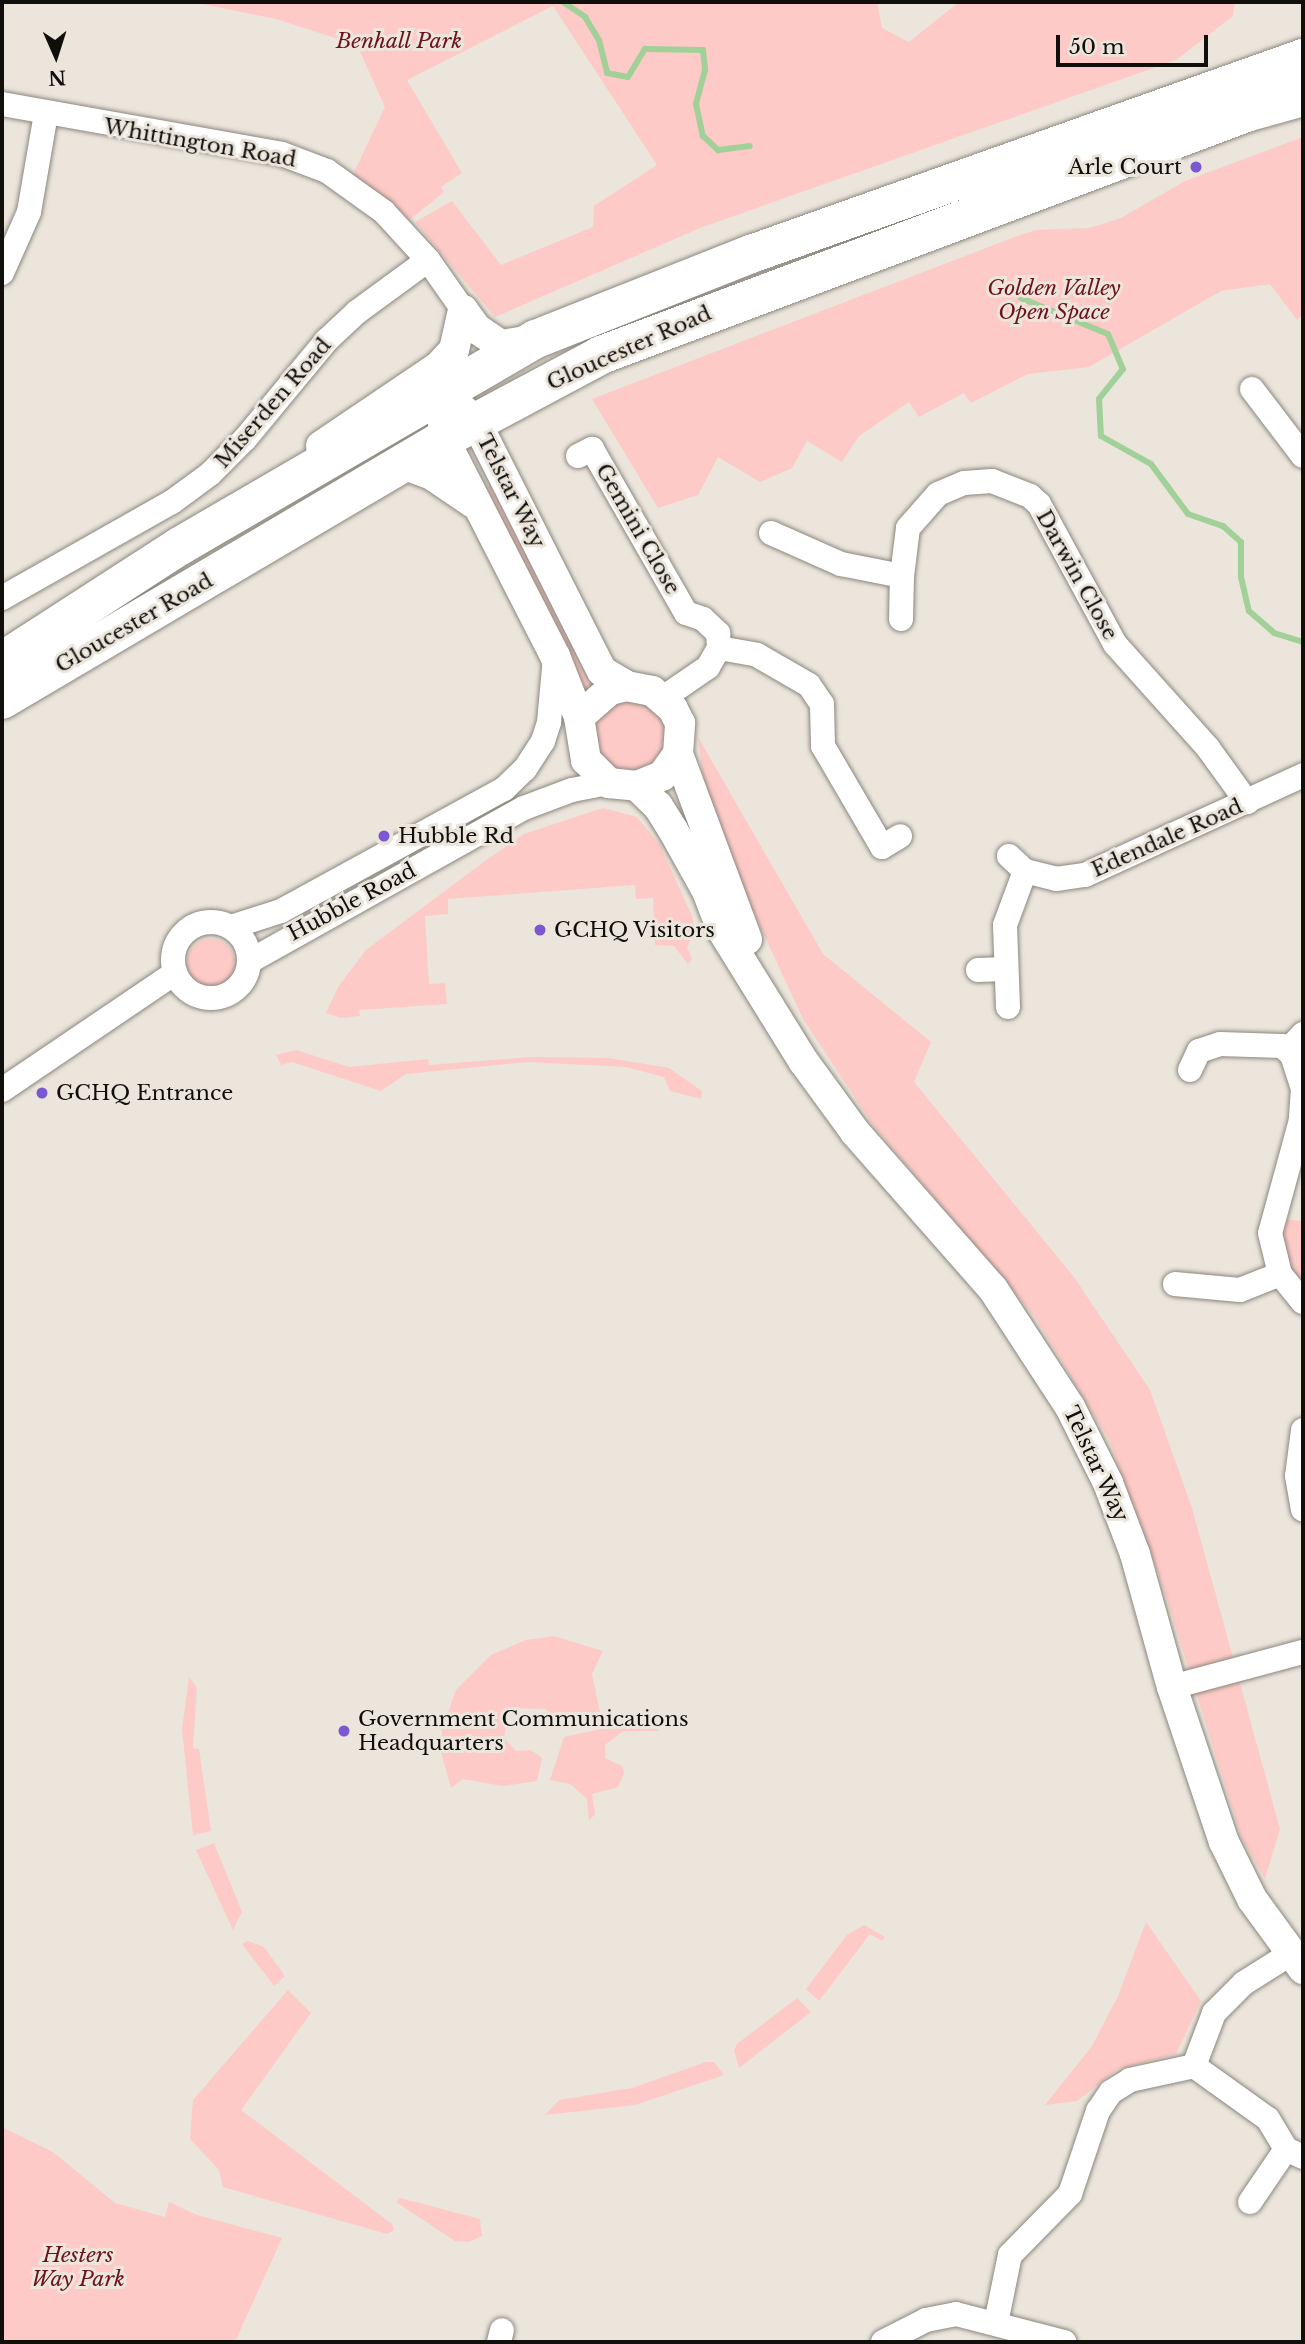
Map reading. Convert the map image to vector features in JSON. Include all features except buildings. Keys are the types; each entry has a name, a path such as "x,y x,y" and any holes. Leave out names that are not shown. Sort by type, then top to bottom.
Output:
{"highway":[{"name":"Gloucester Road","path":"2,661 440,378 518,342 751,254 1303,58"},
{"name":"Gloucester Road","path":"2,700 460,430 601,355 719,308 1249,112 1303,97"}],"street":[{"name":"Whittington Road","path":"2,104 46,114 257,149 305,161 367,197 428,260 463,310"},
{"path":"2,274 29,212 46,114"},
{"name":"Miserden Road","path":"2,598 172,502 210,474 327,340 357,312 428,260"},
{"path":"463,310 477,329 518,342"},
{"path":"440,378 454,350 463,310"},
{"name":"Telstar Way","path":"440,378 460,430 479,508 555,656 579,717"},
{"path":"1252,389 1303,456"},
{"name":"Telstar Way","path":"460,430 602,671 627,686"},
{"name":"Gemini Close","path":"578,456 592,449 686,613 718,633 719,648"},
{"path":"402,464 432,475 479,508"},
{"name":"Darwin Close","path":"901,619 903,542 908,528 938,494 978,481 1005,484 1030,496 1039,504 1115,644 1208,748 1247,802"},
{"path":"771,533 841,564 902,576"},
{"path":"663,698 708,667 719,648 757,655 809,685 822,704 823,747 882,846 900,836"},
{"name":"Hubble Road","path":"231,927 281,911 504,789 525,769 542,741 549,722 555,656"},
{"path":"627,686 652,691 663,698 680,723 678,754 662,776 623,785 586,760 579,717 610,690 627,686"},
{"name":"Telstar Way","path":"678,754 777,1019"},
{"name":"Edendale Road","path":"1006,969 1005,925 1017,864 1056,879 1085,875 1303,775"},
{"name":"Telstar Way","path":"623,785 658,807 707,891 722,930 834,1104 993,1289 1046,1366 1092,1448 1122,1518 1172,1687 1224,1842 1252,1899 1296,1961"},
{"name":"Hubble Road","path":"250,961 524,808 572,790 623,785"},
{"path":"211,922 231,927 245,941 250,961 243,982 217,998 195,995 175,973 173,953 183,934 211,922"},
{"path":"978,970 1006,969 1008,1007"},
{"path":"2,1090 175,973"},
{"path":"1190,1070 1199,1051 1220,1044 1296,1042 1303,1104 1272,1218 1271,1248 1280,1274 1303,1302"},
{"path":"1175,1284 1240,1290 1258,1287 1280,1274"},
{"path":"1303,1430 1297,1476 1303,1509"},
{"path":"1172,1687 1303,1652"},
{"path":"1194,2066 1214,2012 1244,1983 1296,1961"},
{"path":"996,2323 1010,2255 1070,2194 1104,2101 1130,2080 1194,2066 1268,2119 1295,2153 1250,2202"},
{"path":"883,2342 946,2315 996,2323 1064,2342"}],"green space":[{"name":"Benhall Park","path":"192,2 877,2 882,28 909,42 959,2 1235,2 1233,16 1176,60 700,228 495,317 415,222 452,201 501,265 593,227 594,206 657,165 553,6 407,80 462,173 441,187 444,192 400,228 349,183 385,107 357,45 276,19"},
{"name":"Golden Valley Open Space","path":"1303,137 1303,314 1297,320 1270,284 1221,291 1089,367 1028,374 971,403 964,393 919,417 909,402 859,436 842,462 807,441 792,468 760,482 718,457 698,495 658,508 592,399 1020,235 1036,230 1090,228 1121,218 1185,181"},
{"path":"492,485 581,663 600,683 586,695 481,491"},
{"path":"637,701 656,711 664,723 664,751 656,763 644,771 623,773 604,763 596,751 594,730 604,711 616,703"},
{"path":"698,737 823,954 931,1042 914,1082 1074,1277 1150,1390 1192,1508 1280,1829 1265,1879 1242,1839 1161,1581 1109,1440 1035,1317 873,1125 803,1019 734,870 705,794"},
{"path":"603,808 637,817 660,845 693,918 694,933 687,947 692,959 688,964 674,946 655,945 653,898 636,899 635,885 448,899 448,914 425,916 429,984 445,983 447,1004 359,1010 360,1016 341,1018 326,1013 338,987 366,950 485,861 524,834"},
{"path":"211,939 228,946 235,963 228,980 211,987 194,980 187,963 194,946"},
{"path":"296,1050 349,1067 428,1059 429,1065 531,1057 609,1058 669,1068 702,1091 701,1099 670,1091 664,1077 626,1067 529,1062 406,1074 381,1091 292,1062 281,1065 276,1055"},
{"path":"1271,1218 1303,1221 1303,1302"},
{"path":"554,1636 603,1651 592,1674 601,1717 607,1722 590,1727 554,1717 546,1709 510,1708 504,1738 516,1751 531,1750 542,1758 537,1781 503,1786 463,1779 451,1788 441,1752 442,1729 456,1690 491,1655 526,1640"},
{"path":"189,1677 197,1688 193,1748 199,1749 211,1831 193,1835 182,1729"},
{"path":"655,1717 658,1731 623,1731 605,1745 605,1758 622,1766 624,1773 618,1787 592,1794 595,1814 589,1821 587,1799 570,1784 550,1780 564,1737"},
{"path":"214,1843 242,1912 233,1930 196,1850"},
{"path":"1146,1922 1201,2001 1176,2054 1118,2069 1077,2101 1045,2105 1092,2046 1118,1996"},
{"path":"864,1925 885,1937 882,1941 870,1934 819,2001 806,1989 847,1935"},
{"path":"248,1941 264,1947 285,1976 274,1986 242,1944"},
{"path":"288,1990 311,2013 241,2110 392,2224 394,2230 387,2234 223,2187 219,2170 190,2139 193,2100"},
{"path":"797,1998 811,2012 739,2068 734,2050 737,2044"},
{"path":"706,2062 714,2062 724,2075 635,2105 545,2115 559,2100 632,2088"},
{"name":"Hesters Way Park","path":"2,2127 53,2152 115,2203 165,2217 169,2202 197,2215 282,2238 235,2342 2,2342"},
{"path":"400,2198 480,2219 482,2236 469,2242 455,2241 396,2202"}],"waterway":[{"path":"563,2 585,17 599,40 607,73 628,77 645,49 703,50 705,70 696,104 703,136 718,150 750,146"},
{"path":"1021,298 1108,334 1123,369 1099,399 1101,436 1151,464 1188,514 1223,526 1241,542 1241,577 1249,611 1274,633 1303,642"}],"place":[{"name":"Arle Court","path":"1196,167"},
{"name":"Hubble Rd","path":"384,836"},
{"name":"GCHQ Visitors","path":"540,930"},
{"name":"GCHQ Entrance","path":"42,1093"},
{"name":"Government Communications Headquarters","path":"344,1731"}]}
